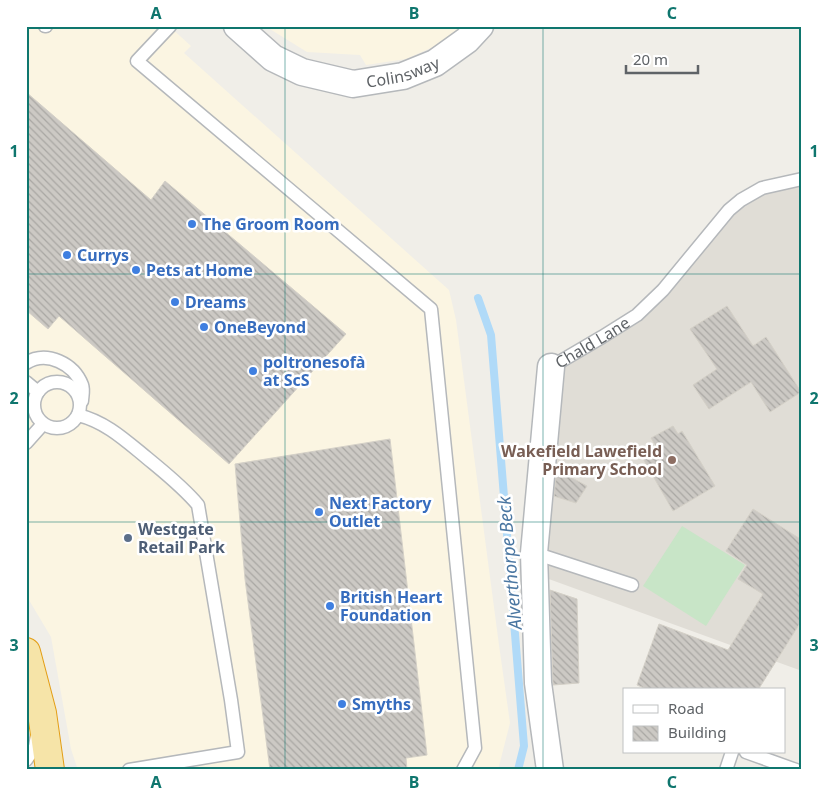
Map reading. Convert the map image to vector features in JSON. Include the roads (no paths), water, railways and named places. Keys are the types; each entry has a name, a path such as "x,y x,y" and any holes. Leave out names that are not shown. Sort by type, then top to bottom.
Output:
{"highway":[{"path":"26,652 42,713 50,770"}],"street":[{"name":"Colinsway","path":"237,26 273,58 302,72 352,84 403,76 435,63 467,40 480,26"},
{"name":"Chald Lane","path":"550,770 538,683 534,553 551,366"}],"lane":[{"path":"170,26 137,61 431,309 475,748 463,770"},
{"name":"Chald Lane","path":"551,366 637,315 663,290 729,210 741,200 762,188 802,179"},
{"path":"26,363 37,358 49,357 56,359 74,374 82,386 79,410 74,422 58,428 43,424 36,415 34,406 38,392 51,383 57,381 73,388 78,395 79,410"},
{"path":"26,382 38,392"},
{"path":"79,410 112,429 183,488 198,506 231,700 238,752 129,770"},
{"path":"26,443 43,424"},
{"path":"534,553 632,585"},
{"path":"26,760 35,747 42,713"},
{"path":"726,770 731,754"},
{"path":"752,754 796,770"}],"waterway":[{"name":"Alverthorpe Beck","path":"478,298 491,335 524,746 518,770"}],"place":[{"name":"The Groom Room","path":"192,224"},
{"name":"Currys","path":"67,255"},
{"name":"Pets at Home","path":"136,270"},
{"name":"Dreams","path":"175,302"},
{"name":"OneBeyond","path":"204,327"},
{"name":"poltronesofà at ScS","path":"253,371"},
{"name":"Wakefield Lawefield Primary School","path":"672,460"},
{"name":"Next Factory Outlet","path":"319,512"},
{"name":"Westgate Retail Park","path":"128,538"},
{"name":"British Heart Foundation","path":"330,606"},
{"name":"Smyths","path":"342,704"}]}
